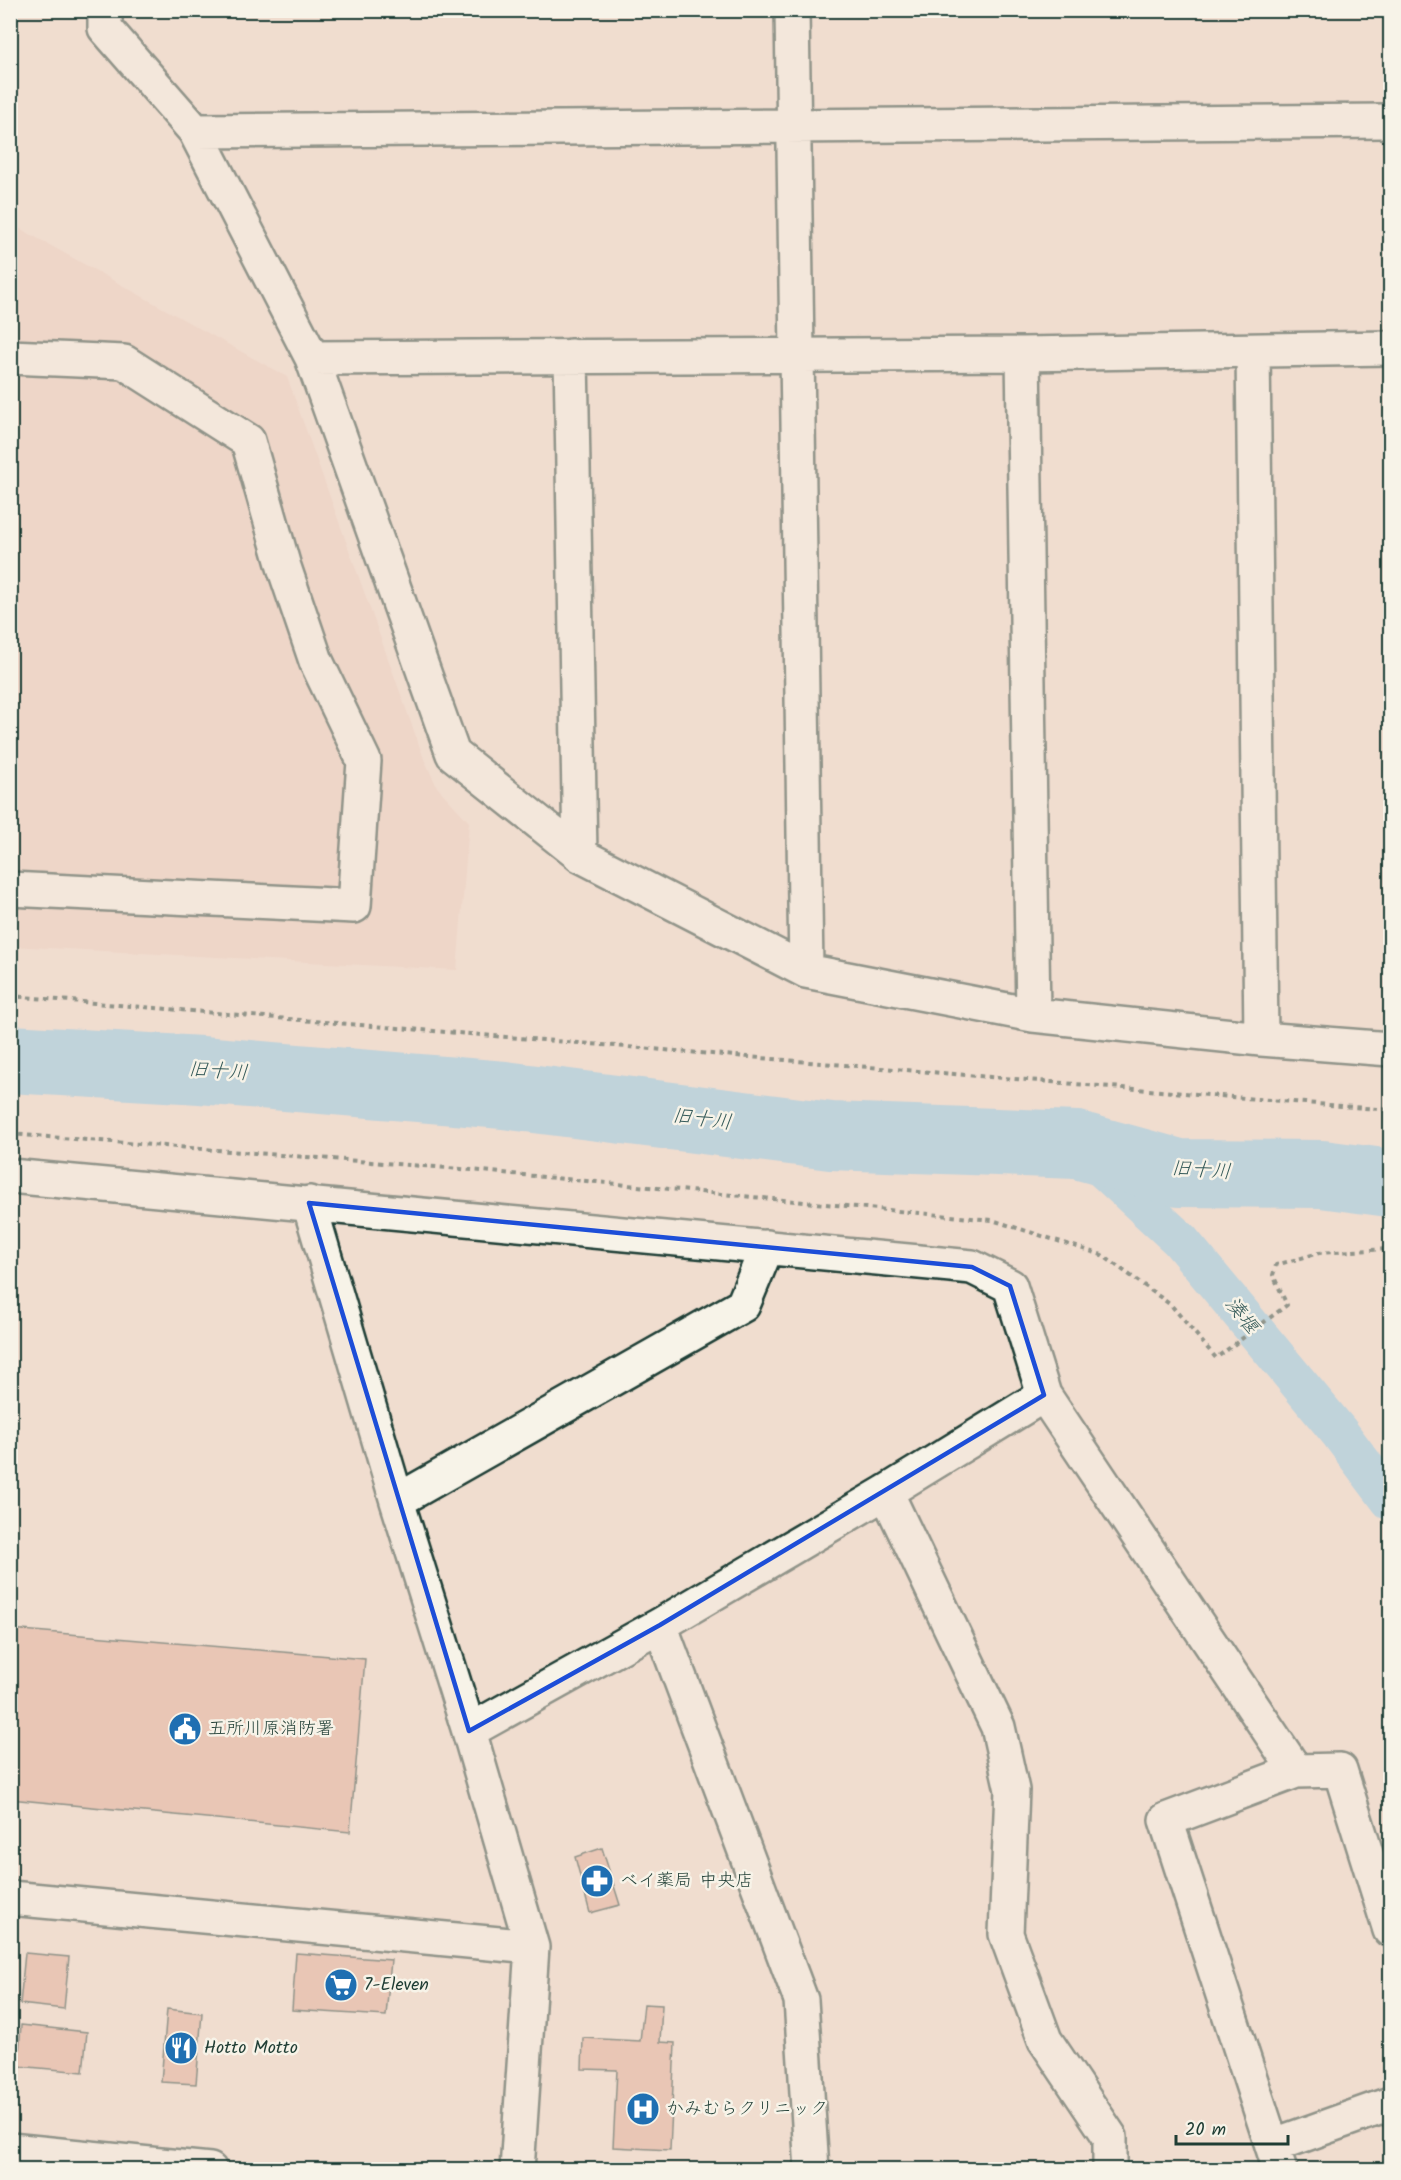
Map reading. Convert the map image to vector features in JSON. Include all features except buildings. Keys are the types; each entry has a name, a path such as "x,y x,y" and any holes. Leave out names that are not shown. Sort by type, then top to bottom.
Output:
{"street":[{"path":"105,10 105,28 195,131 312,358 453,754 580,855 806,971 1033,1015 1261,1039 1390,1049"},
{"path":"792,10 806,971"},
{"path":"195,131 1390,121"},
{"path":"312,358 1023,354 1390,348"},
{"path":"1253,351 1261,1039"},
{"path":"1023,354 1033,1015"},
{"path":"571,356 580,855"},
{"path":"10,357 124,362 248,441 284,567 316,661 364,761 354,906 10,889"},
{"path":"10,1176 972,1267 1010,1286 1044,1395 1296,1771"},
{"path":"309,1203 532,1947 517,2169"},
{"path":"397,1501 743,1305 767,1247"},
{"path":"469,1731 660,1625 886,1492 1044,1395"},
{"path":"886,1492 998,1727 1012,1791 1006,1934 1045,2040 1110,2137 1110,2169"},
{"path":"660,1625 801,2000 812,2169"},
{"path":"1390,1930 1340,1770 1296,1771 1166,1820 1276,2158 1390,2104"},
{"path":"10,1898 532,1947"},
{"path":"10,2150 210,2169"}],"path":[{"path":"10,996 1390,1110"},
{"path":"1216,1358 1287,1305 1273,1275 1276,1265 1318,1253 1390,1249"}],"highlighted area":[{"path":"309,1203 972,1267 1010,1286 1044,1395 660,1625 469,1731"}],"shaded area":[{"path":"10,223 287,377 424,759 437,787 469,822 457,970 11,946"}],"waterway":[{"name":"旧十川","path":"10,1059 201,1070 504,1095 831,1136 1077,1145 1179,1173 1322,1174 1390,1183"},
{"name":"湊堰","path":"1077,1145 1180,1240 1339,1432 1390,1500"}],"place":[{"name":"五所川原消防署","path":"185,1729"},
{"name":"ベイ薬局 中央店","path":"597,1881"},
{"name":"7-Eleven","path":"341,1985"},
{"name":"Hotto Motto","path":"181,2048"},
{"name":"かみむらクリニック","path":"643,2109"}]}
